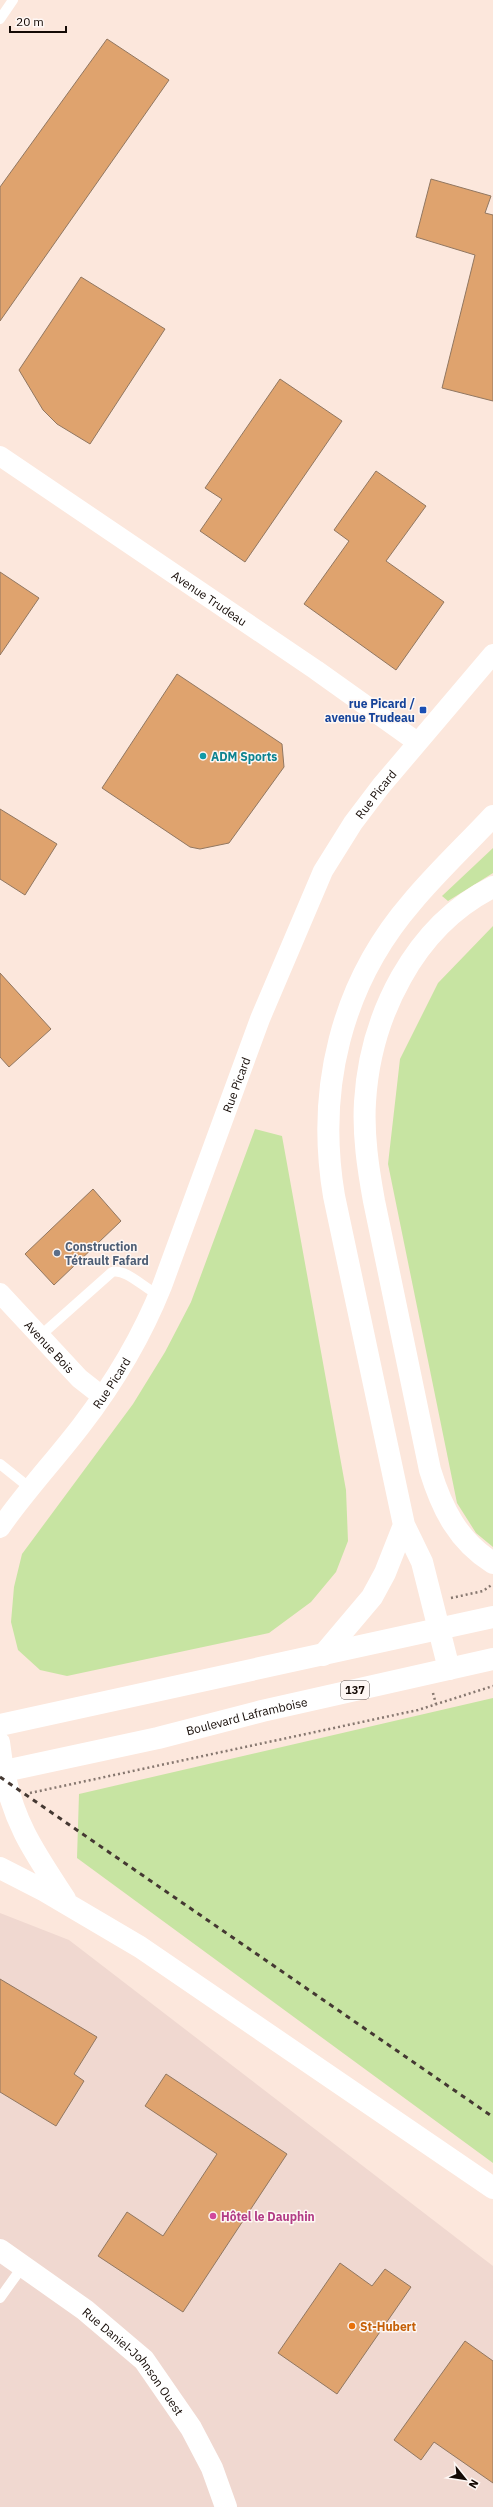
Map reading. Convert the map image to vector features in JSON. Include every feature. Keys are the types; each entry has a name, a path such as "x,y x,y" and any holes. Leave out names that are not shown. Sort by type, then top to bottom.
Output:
{"main road":[{"path":"449,1669 422,1562 404,1525 333,1187 328,1133 331,1076 336,1050 348,1007 374,955 411,902 493,816"},
{"path":"493,887 470,900 445,920 412,960 396,989 372,1056 367,1084 365,1121 373,1194 430,1470 443,1506 455,1528 468,1544 493,1563"},
{"path":"323,1655 372,1597 385,1573 404,1525"},
{"path":"0,1725 493,1617"},
{"name":"Boulevard Laframboise","path":"2,1772 158,1738 262,1711 493,1659"},
{"path":"2,1772 19,1826 68,1904"},
{"path":"0,1868 68,1904 179,1973 493,2188"},
{"name":"Rue Daniel-Johnson Ouest","path":"0,2250 85,2310 144,2360 191,2428 212,2468 226,2507"}],"street":[{"name":"Avenue Trudeau","path":"0,456 316,670 417,742"},
{"name":"Rue Picard","path":"0,1528 102,1396 134,1346 159,1295 254,1036 314,888 353,823 417,742 493,654"},
{"name":"Avenue Bois","path":"0,1293 84,1382 102,1396"},
{"path":"0,1742 2,1772"}],"lane":[{"path":"0,19 13,0"},
{"path":"40,1336 112,1272 124,1272 147,1289 159,1295"},
{"path":"0,1464 30,1488"},
{"path":"0,2298 23,2266"}],"path":[{"path":"447,1598 485,1590 493,1584"},
{"path":"36,1792 418,1710 493,1686"},
{"path":"433,1693 436,1704"}],"shaded area":[{"path":"0,1913 69,1940 493,2266 493,2507 0,2507"}],"green space":[{"path":"493,848 493,873 448,901 442,896"},
{"path":"493,926 493,1547 476,1533 457,1503 388,1164 400,1059 438,983"},
{"path":"255,1129 282,1136 346,1490 348,1541 336,1572 311,1602 269,1633 67,1676 40,1670 18,1650 11,1622 14,1587 22,1554 133,1404 165,1352 191,1302"},
{"path":"493,1698 493,2163 77,1858 79,1794"}],"building":[{"path":"107,39 169,80 0,321 0,187"},
{"path":"431,179 491,196 485,213 493,215 493,401 442,388 475,255 416,237"},
{"path":"81,277 165,329 90,444 57,424 43,410 19,370"},
{"path":"280,379 342,421 245,562 200,531 222,499 205,488"},
{"path":"376,471 426,506 386,561 444,602 396,670 304,604 349,541 334,530"},
{"path":"0,572 39,598 0,655"},
{"name":"ADM Sports","path":"177,674 282,744 284,767 229,843 200,849 190,847 102,788"},
{"path":"0,809 57,844 25,895 0,879"},
{"path":"0,973 51,1029 9,1067 0,1057"},
{"path":"93,1189 121,1221 54,1285 25,1254"},
{"path":"0,1979 97,2037 74,2074 84,2081 56,2126 0,2092"},
{"path":"166,2074 287,2154 183,2312 98,2256 127,2212 163,2236 217,2154 145,2106"},
{"path":"340,2263 372,2286 385,2269 411,2287 337,2394 278,2353"},
{"path":"465,2341 493,2361 493,2483 434,2442 421,2460 394,2440"}],"railway":[{"path":"0,1777 493,2117"}],"place":[{"name":"rue Picard / avenue Trudeau","path":"423,710"},
{"name":"ADM Sports","path":"203,756"},
{"name":"Construction Tétrault Fafard","path":"57,1253"},
{"name":"Hôtel le Dauphin","path":"213,2216"},
{"name":"St-Hubert","path":"352,2326"}]}
